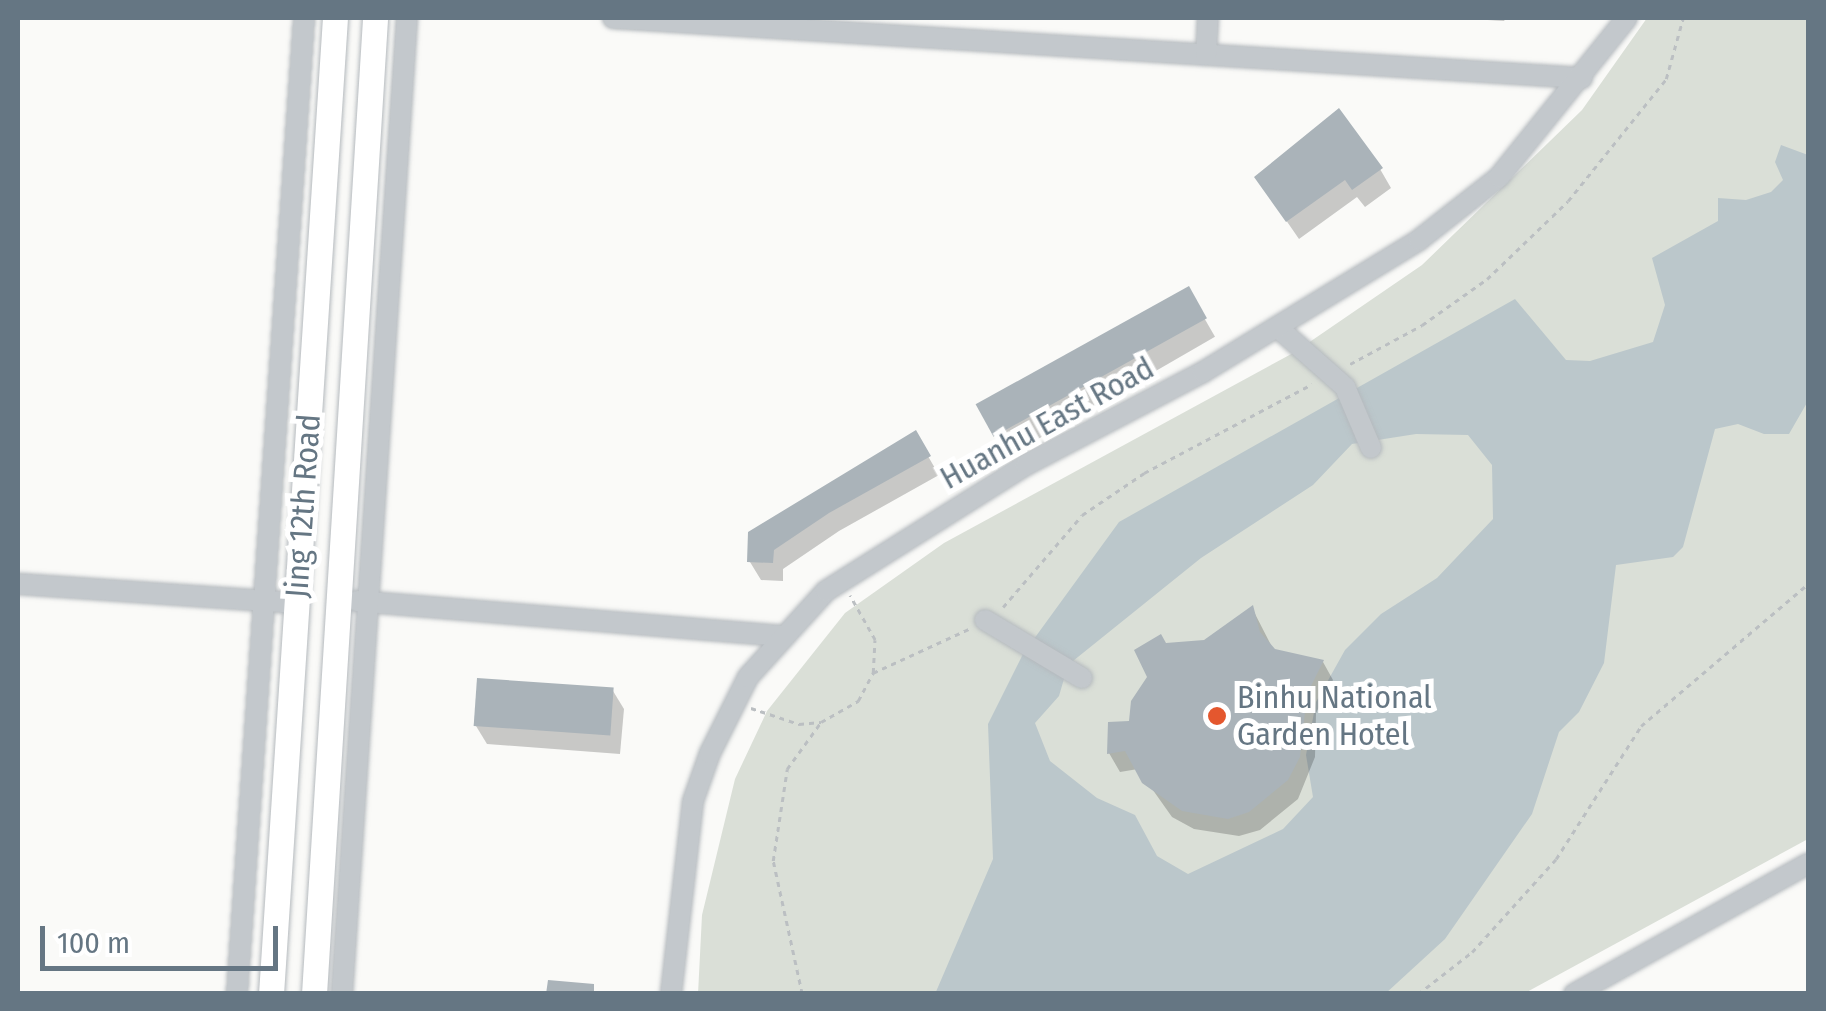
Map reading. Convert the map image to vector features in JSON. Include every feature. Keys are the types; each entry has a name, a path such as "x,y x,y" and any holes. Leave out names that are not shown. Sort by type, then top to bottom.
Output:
{"main road":[{"name":"Jing 12th Road","path":"271,994 335,18"},
{"path":"314,994 375,18"}],"street":[{"path":"237,994 304,18"},
{"path":"342,994 407,18"},
{"path":"612,18 842,25 1206,55 1582,78"},
{"path":"1206,55 1208,18"},
{"name":"Huanhu East Road","path":"671,994 693,801 736,702 784,636 840,582 1026,465 1277,327 1419,240 1499,177 1627,18"},
{"path":"1277,327 1345,387 1372,448"},
{"path":"18,584 297,603"},
{"path":"340,600 784,636"},
{"path":"985,620 1082,678"},
{"path":"1574,994 1808,864"}],"path":[{"path":"736,702 799,724 820,722 858,701 876,662 867,620 840,582"},
{"path":"1418,994 1472,952 1556,859 1641,726 1808,584"},
{"path":"802,994 774,862 787,769 820,722"}],"shaded area":[{"path":"1647,18 1808,18 1808,839 1525,993 698,994 702,915 735,779 767,711 845,613 944,543 1295,352 1422,265 1582,110"},
{"path":"1781,145 1808,155 1808,401 1789,434 1764,434 1738,424 1715,429 1683,547 1673,557 1616,565 1604,663 1579,712 1559,732 1532,814 1445,939 1385,994 935,994 993,859 988,724 1023,654 1119,522 1515,299 1566,360 1590,361 1653,342 1665,305 1652,258 1718,221 1718,198 1746,200 1771,192 1783,180 1775,162","holes":["1416,434 1468,435 1492,465 1493,519 1437,578 1381,614 1345,650 1316,702 1306,755 1313,797 1283,829 1188,874 1157,856 1135,815 1097,798 1050,761 1035,723 1059,696 1068,665 1201,558 1313,485 1352,444"]}],"building":[{"path":"1339,108 1383,168 1352,190 1345,180 1286,222 1254,177"},
{"path":"1189,286 1207,318 994,437 976,404"},
{"path":"916,430 931,456 829,513 774,550 773,563 747,562 748,532"},
{"name":"Binhu National Garden Hotel","path":"1253,605 1260,632 1275,649 1324,660 1307,694 1300,757 1288,780 1249,812 1228,819 1182,811 1142,783 1125,751 1107,754 1108,722 1129,721 1131,701 1147,677 1134,650 1161,634 1166,643 1204,640"},
{"path":"477,678 614,688 610,735 474,726"},
{"path":"548,980 594,984 594,994 546,994"}],"place":[{"name":"Binhu National Garden Hotel","path":"1217,716"}]}
